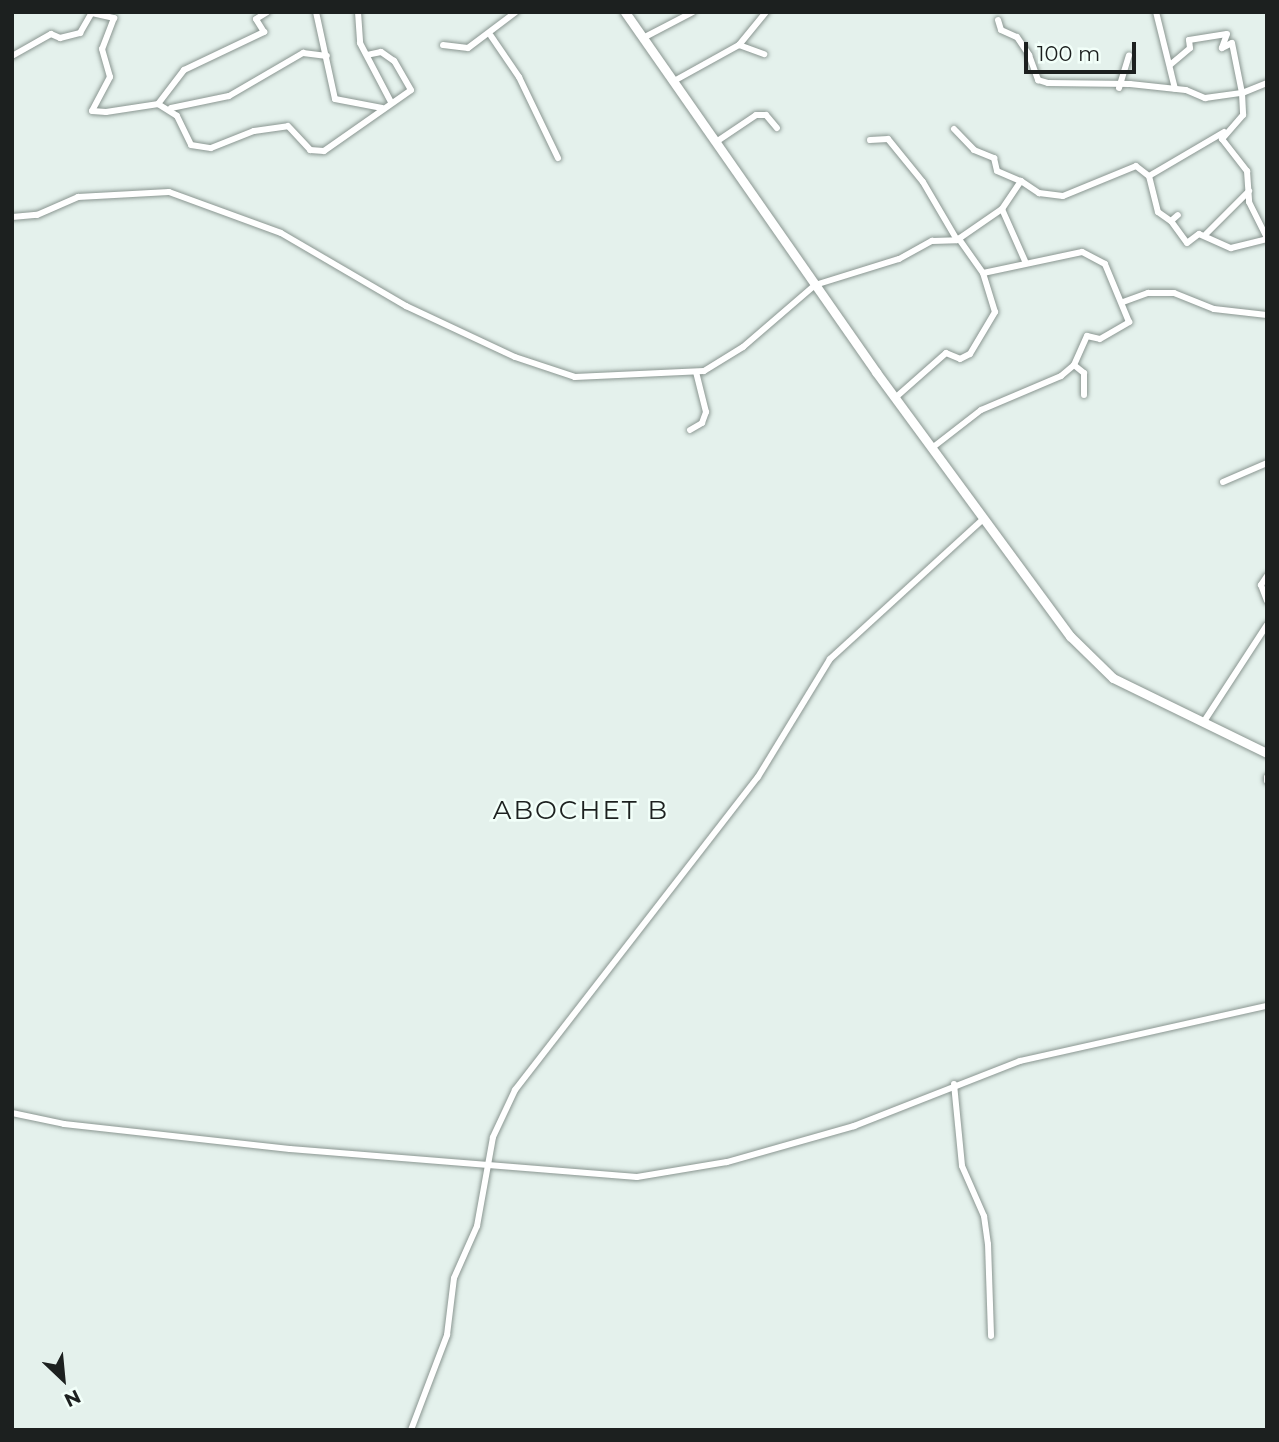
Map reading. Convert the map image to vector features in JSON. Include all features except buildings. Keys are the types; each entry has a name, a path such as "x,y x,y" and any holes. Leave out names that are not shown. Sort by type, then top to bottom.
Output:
{"main road":[{"path":"625,12 982,520 1101,670 1267,753"}],"street":[{"path":"12,56 51,34 60,38 80,33 92,13 114,18 102,48 110,78 92,111 138,110 158,104 184,70 264,32 256,19 267,12"},
{"path":"316,12 335,99 382,108"},
{"path":"359,12 360,43 391,102"},
{"path":"443,45 468,48 491,36 516,12"},
{"path":"643,38 693,12"},
{"path":"674,80 739,45 766,12"},
{"path":"1156,12 1175,89"},
{"path":"998,20 1002,30 1017,37 1029,55 1038,80 1119,88 1175,89 1205,97 1242,93 1267,83"},
{"path":"1149,176 1224,132 1242,115 1242,93 1232,43 1223,48 1227,34 1189,40 1190,48 1170,65"},
{"path":"491,36 519,77 558,158"},
{"path":"739,45 764,54"},
{"path":"169,108 191,145 211,148 254,131 288,126 310,150 324,151 382,108 410,92 411,82 381,52 367,54"},
{"path":"158,104 182,110 229,96 303,53 327,56"},
{"path":"1119,88 1129,55"},
{"path":"716,142 756,115 766,114 777,128"},
{"path":"954,129 974,149 994,158 997,171 1021,181 1039,193 1063,196 1124,168 1140,167 1149,176 1158,212 1171,221 1187,243 1206,234 1249,191"},
{"path":"1206,234 1231,248 1267,239 1249,191 1247,171 1224,143 1224,132"},
{"path":"870,140 888,139 923,183 958,240 983,274 995,312 980,341 965,358 946,353 895,398"},
{"path":"12,217 37,215 78,197 169,192 281,233 373,290 543,368 575,377 696,372 736,353 816,285 899,259 932,241 958,240 1002,209 1021,181"},
{"path":"1002,209 1025,261"},
{"path":"1171,221 1178,215"},
{"path":"932,449 981,410 1006,403 1074,365 1087,336 1100,339 1129,322 1123,302 1099,258 1082,252 1025,261 983,274"},
{"path":"1123,302 1166,293 1214,309 1267,315"},
{"path":"1074,365 1084,373 1084,395"},
{"path":"690,429 702,423 706,412 696,372"},
{"path":"1223,482 1267,463"},
{"path":"411,1430 447,1335 454,1278 477,1226 491,1167 492,1137 515,1090 758,777 813,681 889,601 982,520"},
{"path":"1267,576 1261,585 1267,601"},
{"path":"1203,723 1267,625"},
{"path":"12,1113 95,1128 491,1167 590,1176 669,1174 854,1126 1020,1060 1152,1027 1267,1006"},
{"path":"954,1084 962,1166 984,1216 991,1336"}],"district":[{"name":"ABOCHET B","path":"581,811"}]}
